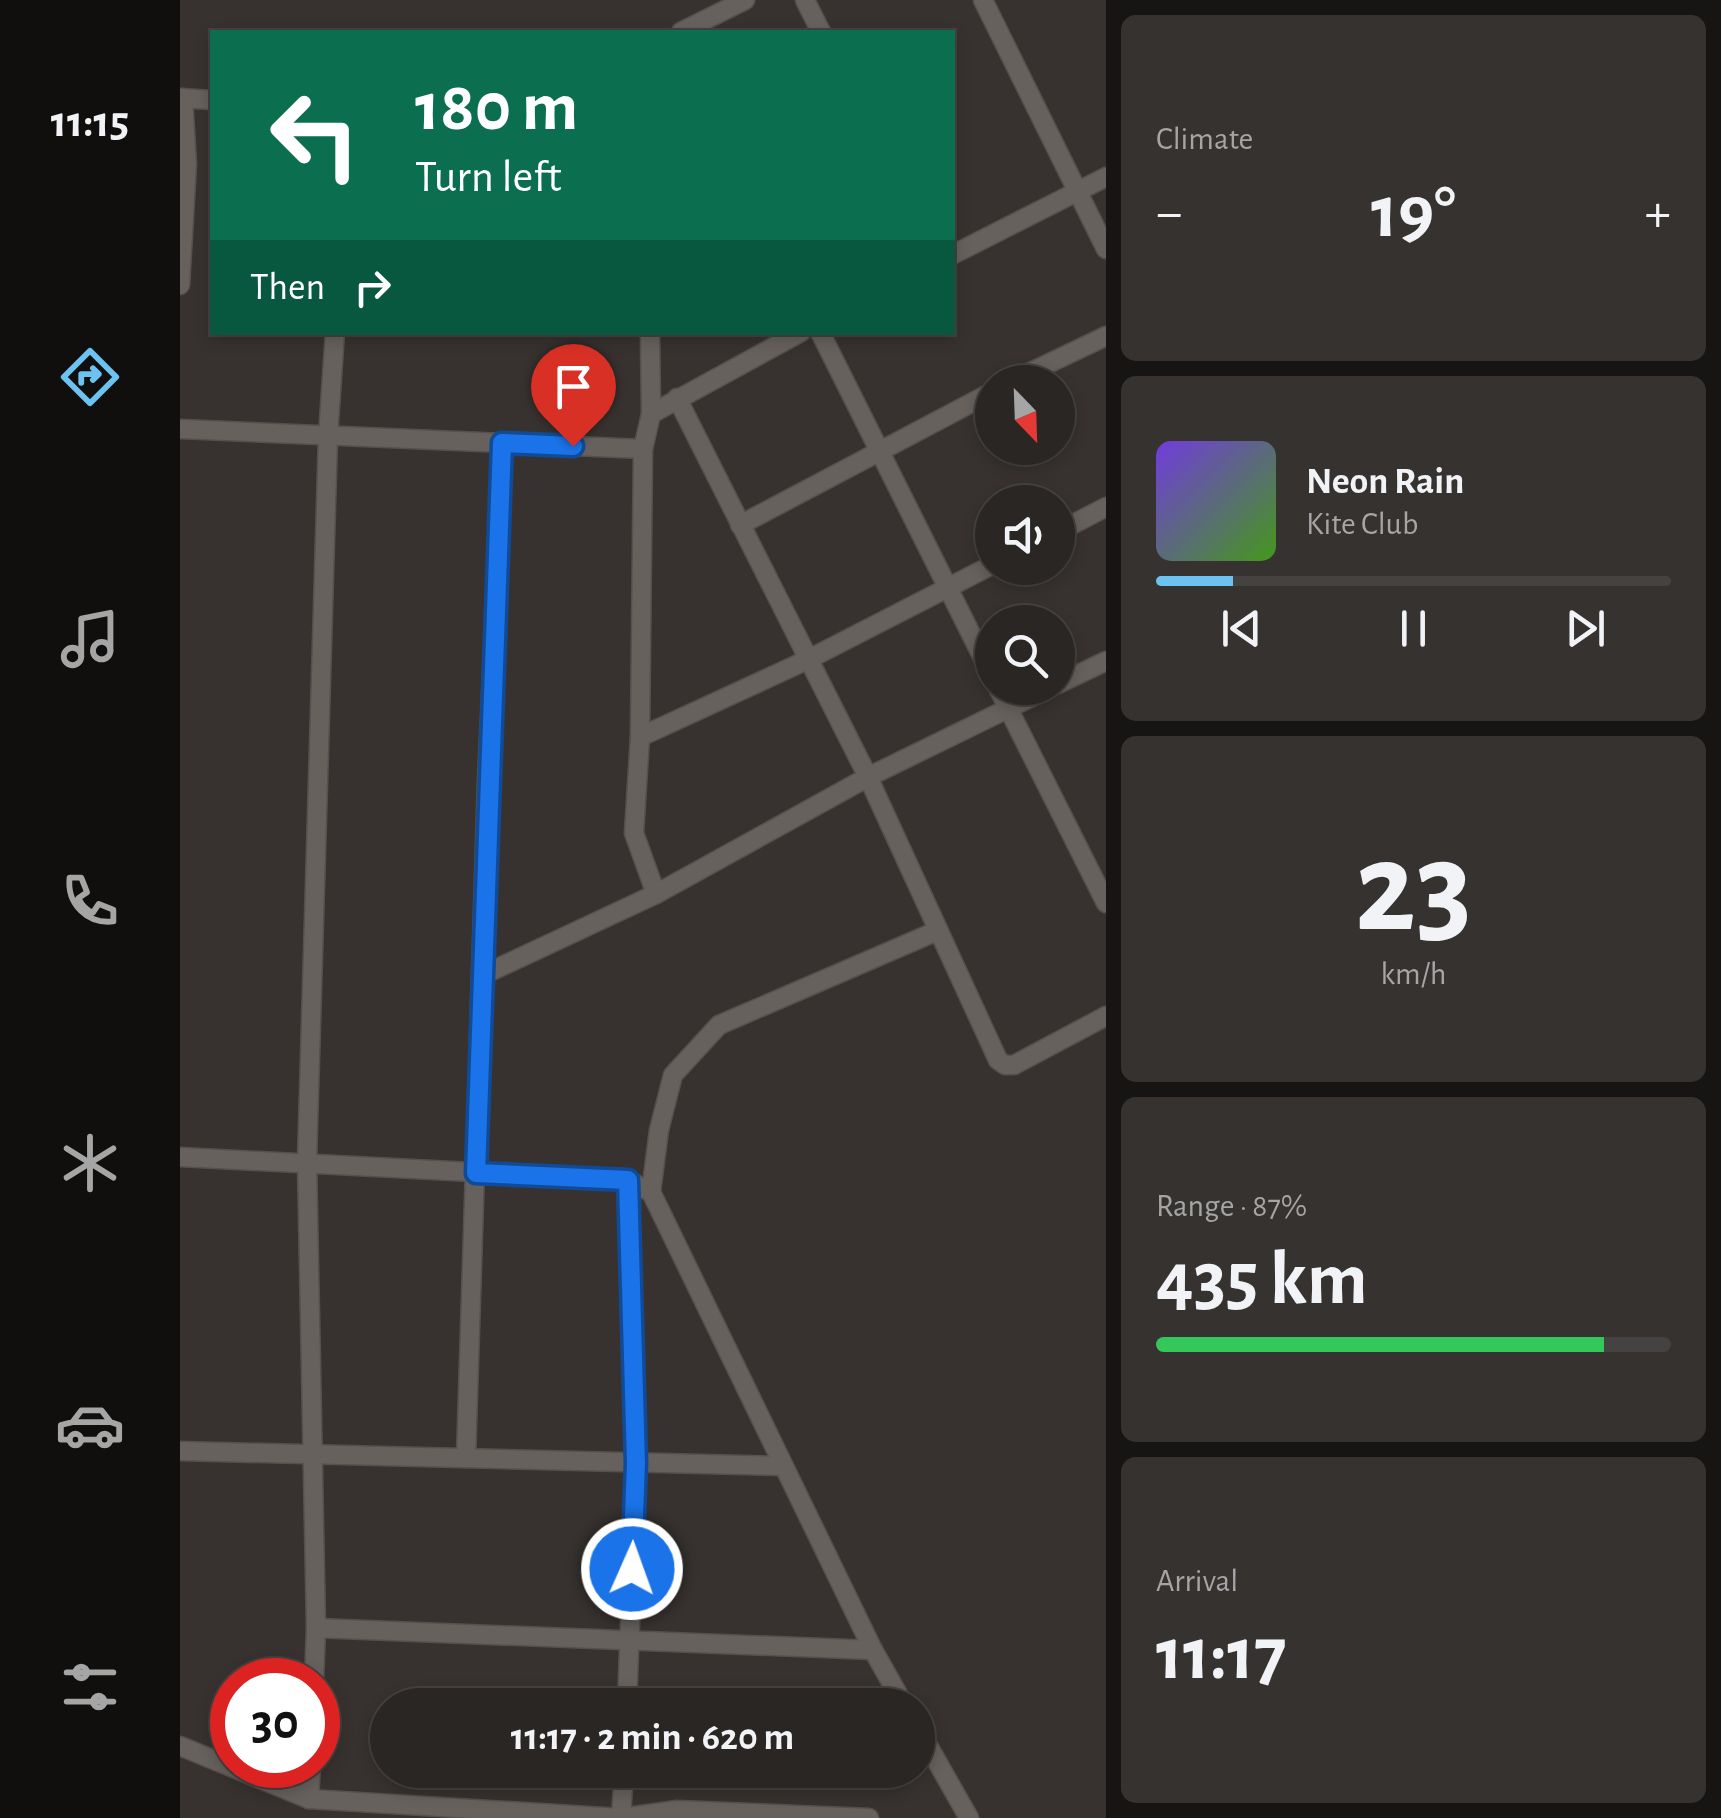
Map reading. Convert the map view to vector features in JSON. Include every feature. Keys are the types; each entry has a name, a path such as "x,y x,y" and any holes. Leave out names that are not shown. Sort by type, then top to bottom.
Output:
{"street":[{"path":"684,30 745,0"},
{"path":"805,0 820,30"},
{"path":"983,0 1106,250"},
{"path":"180,285 182,98 210,100"},
{"path":"955,253 1106,178"},
{"path":"315,1658 307,1161 328,436 335,335"},
{"path":"650,335 652,414 643,449 640,737 634,833 656,894"},
{"path":"652,414 795,335"},
{"path":"822,335 975,640"},
{"path":"1045,365 1106,336"},
{"path":"677,398 868,777 998,1060 1014,1065 1106,1016"},
{"path":"740,525 975,401"},
{"path":"180,430 643,449"},
{"path":"466,1458 502,443"},
{"path":"1075,523 1106,507"},
{"path":"640,737 807,660 975,573"},
{"path":"1075,676 1106,661"},
{"path":"1006,705 1106,902"},
{"path":"483,975 656,894 868,777 1014,705"},
{"path":"894,1688 782,1466 651,1192 659,1130 673,1075 719,1025 937,931"},
{"path":"180,1157 628,1180 651,1192"},
{"path":"628,1180 636,1463 628,1688"},
{"path":"180,1451 782,1466"},
{"path":"316,1628 873,1650"},
{"path":"180,1746 309,1799 622,1818 677,1810 869,1818"},
{"path":"935,1758 969,1818"},
{"path":"309,1788 309,1799"},
{"path":"622,1818 623,1788"}],"route":[{"path":"573,446 502,443 476,1173 628,1180 636,1463 632,1569"}]}
